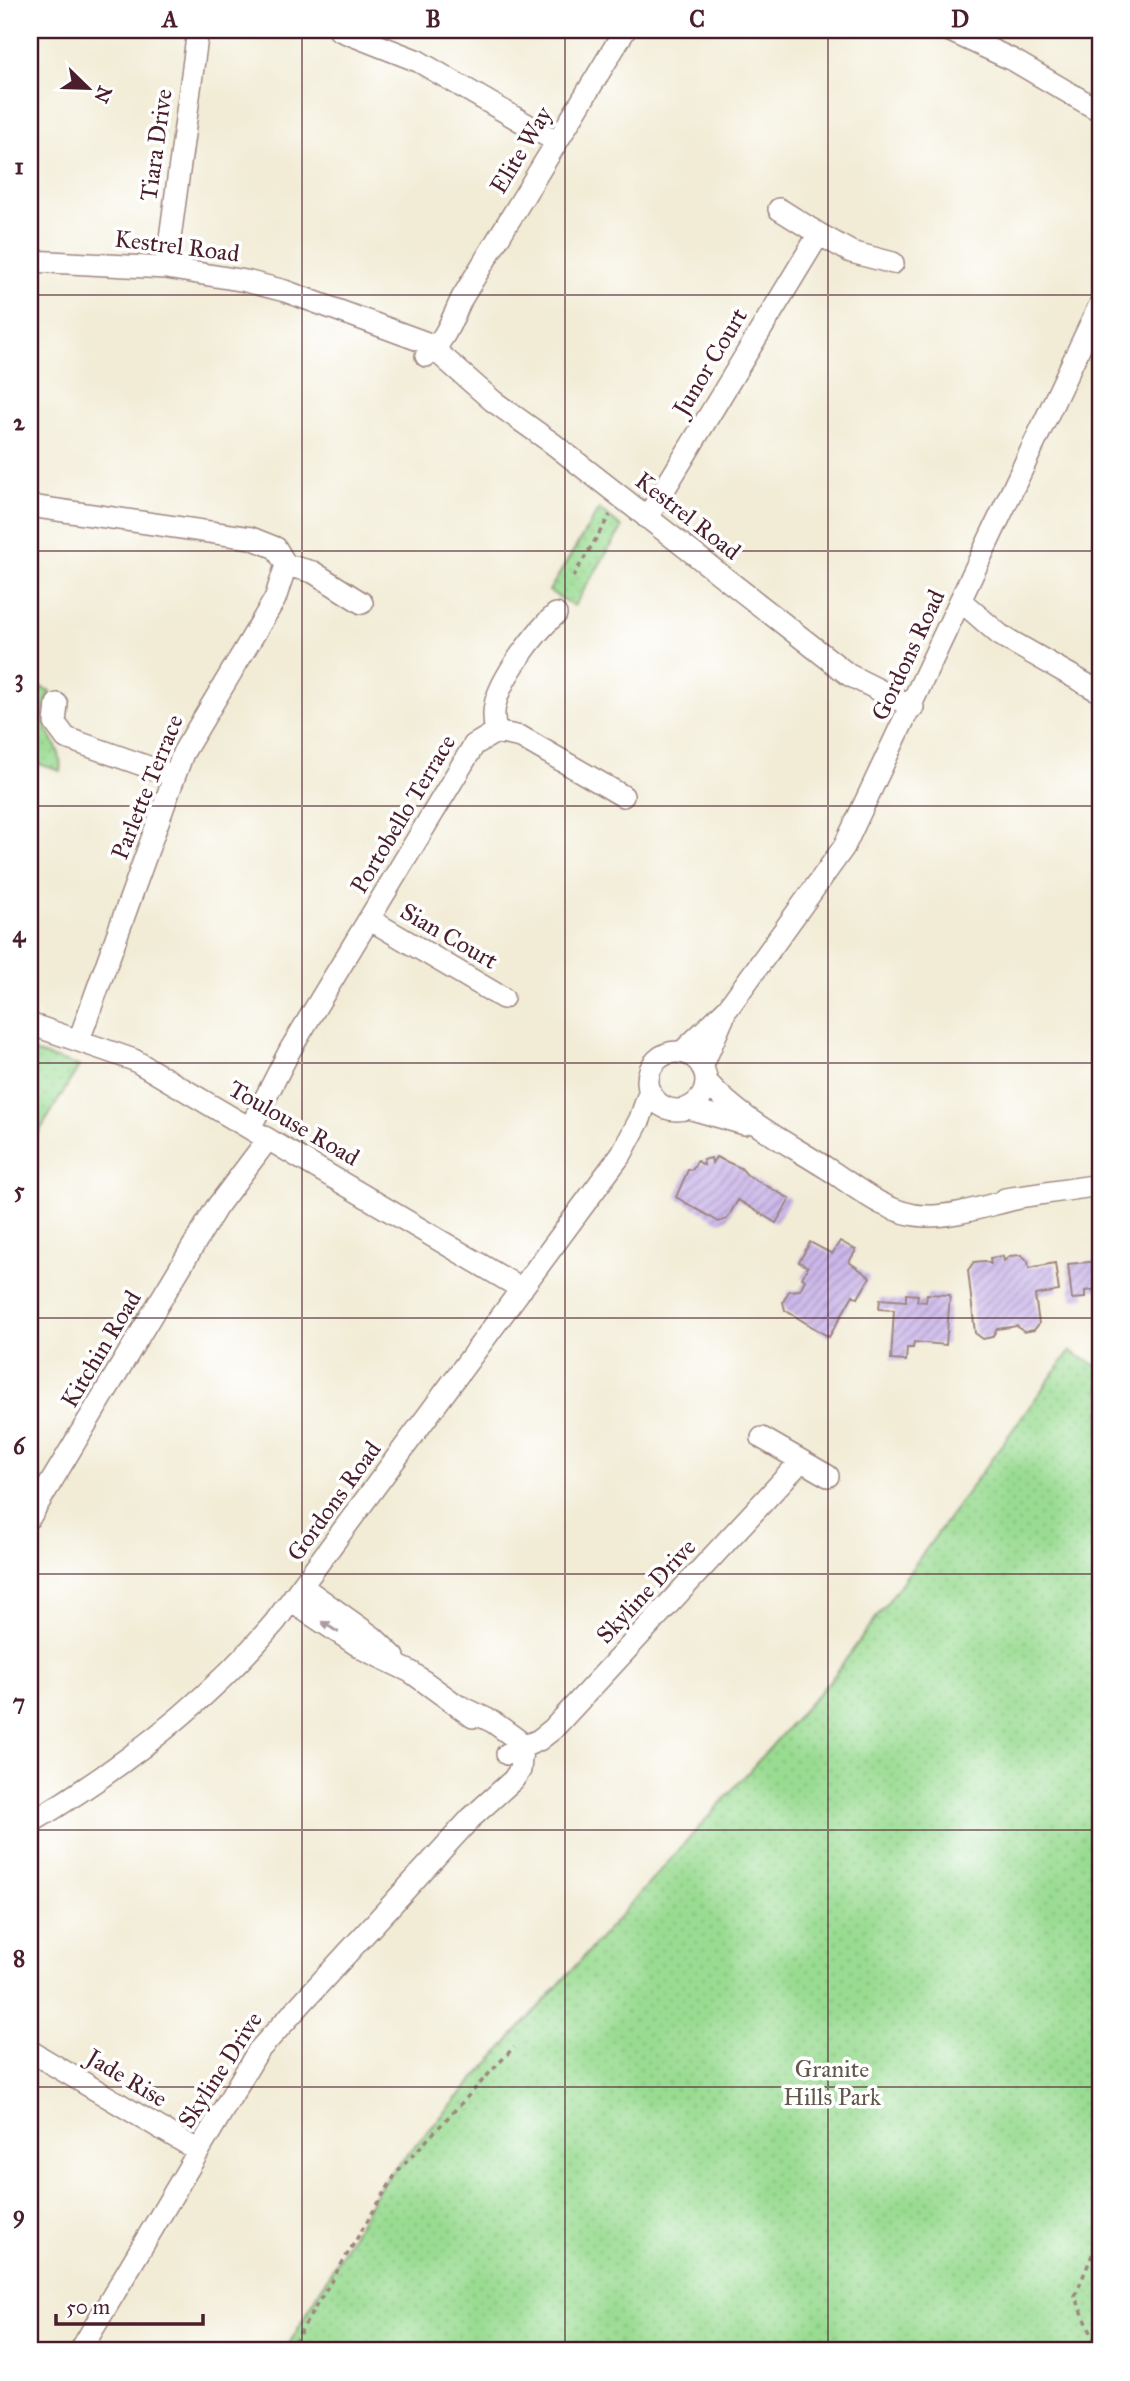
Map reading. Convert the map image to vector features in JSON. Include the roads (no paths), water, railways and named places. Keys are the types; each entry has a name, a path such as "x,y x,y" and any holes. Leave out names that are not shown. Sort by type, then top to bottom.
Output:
{"street":[{"name":"Tiara Drive","path":"166,268 198,30"},
{"name":"Elite Way","path":"429,349 625,30"},
{"path":"948,30 1013,60 1100,111"},
{"path":"345,31 418,61 558,142"},
{"path":"779,209 851,252 893,263"},
{"name":"Junor Court","path":"647,518 819,234"},
{"name":"Kestrel Road","path":"30,261 166,268 246,281 285,291 429,349 849,675 869,697 910,714"},
{"name":"Gordons Road","path":"682,1052 728,1008 845,847 910,714 1100,304"},
{"path":"30,506 251,538 276,548 286,565 313,572 362,603"},
{"name":"Parlette Terrace","path":"79,1040 174,776 191,737 275,599 286,565"},
{"path":"957,610 1100,692"},
{"name":"Portobello Terrace","path":"252,1129 290,1050 474,745 496,732 494,711 498,694 531,640 556,614"},
{"path":"57,704 55,723 66,738 174,776"},
{"path":"496,732 521,737 623,796"},
{"name":"Sian Court","path":"369,919 503,998"},
{"name":"Gordons Road","path":"704,1074 728,1008"},
{"name":"Toulouse Road","path":"30,1024 134,1060 522,1289"},
{"path":"762,1130 718,1114 660,1104 650,1090 649,1073 653,1065 665,1054 682,1052 697,1060 725,1102 762,1130 827,1168 898,1200 916,1205 1019,1198 1100,1185"},
{"path":"682,1109 701,1097 704,1074"},
{"name":"Gordons Road","path":"30,1823 106,1775 183,1715 245,1657 298,1595 622,1153 643,1112 650,1090"},
{"name":"Gordons Road","path":"622,1153 645,1131 682,1109"},
{"name":"Kitchin Road","path":"30,1517 216,1208 252,1129"},
{"path":"762,1438 828,1476"},
{"name":"Skyline Drive","path":"80,2351 271,2034 471,1818 515,1751 553,1729 801,1461"},
{"path":"298,1595 363,1649 411,1672 462,1707 496,1738 515,1751"},
{"name":"Jade Rise","path":"30,2051 199,2151"}],"park label":[{"name":"Granite Hills Park","path":"832,2083"}]}
